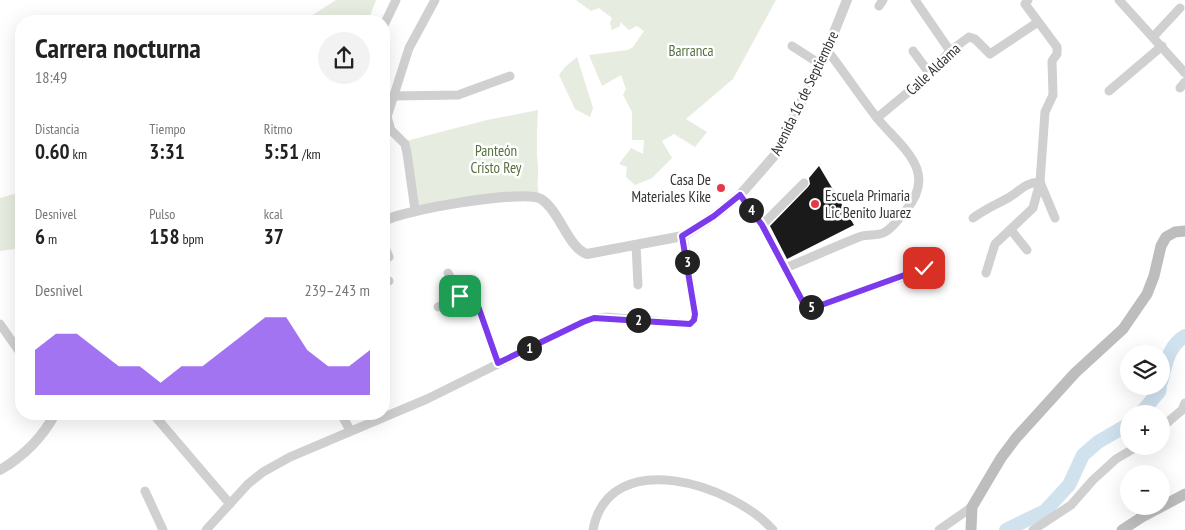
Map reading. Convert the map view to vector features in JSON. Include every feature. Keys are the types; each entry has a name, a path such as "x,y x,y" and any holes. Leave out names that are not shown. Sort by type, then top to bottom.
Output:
{"main road":[{"path":"972,530 972,507 1000,458 1075,373 1123,329 1147,294 1154,276 1157,258 1166,237 1175,232 1185,232"},
{"path":"1122,530 1185,494"}],"street":[{"path":"389,15 396,0"},
{"path":"390,106 409,48 435,0"},
{"name":"Avenida 16 de Septiembre","path":"390,217 415,210 485,199 531,195 541,199 558,217 581,252 593,254 682,236 714,216 740,195 775,155 827,50 848,0"},
{"path":"915,0 950,51"},
{"path":"986,273 995,244 1033,208 1040,182 1045,112 1053,95 1052,62 1058,54 1057,47 1025,4 1028,0"},
{"path":"1119,0 1185,71"},
{"path":"1153,37 1180,8"},
{"name":"Calle Aldama","path":"877,118 930,74 950,51 966,38 972,37 987,53 993,53 1038,22"},
{"path":"792,46 820,64"},
{"path":"1109,90 1162,46"},
{"path":"785,268 862,236 878,235 887,232 911,204 920,181 918,168 906,150 877,118 827,50"},
{"path":"913,51 930,74"},
{"path":"393,96 458,95 510,76"},
{"path":"390,128 404,144 407,153 415,210"},
{"path":"973,218 990,206 1010,197 1029,182 1040,182"},
{"path":"1040,182 1055,218"},
{"path":"762,225 804,183"},
{"path":"740,195 762,225 805,306 813,308 924,268"},
{"path":"1011,230 1027,250"},
{"path":"390,413 427,398 594,318 690,324 694,320 695,314 682,236"},
{"path":"636,245 638,285"},
{"path":"448,274 460,296"},
{"path":"438,307 460,296 474,301 478,306 498,363"},
{"path":"0,324 15,345"},
{"path":"1170,420 1182,410 1185,403"},
{"path":"0,470 19,459 31,447 51,420"},
{"path":"158,420 230,504"},
{"path":"344,420 350,430"},
{"path":"206,530 248,484 262,472 290,457 374,420"},
{"path":"1034,530 1070,505 1093,480 1123,455"},
{"path":"593,530 594,522 604,502 618,488 644,480 665,479 684,482 733,501 760,517 773,530"},
{"path":"145,491 163,530"},
{"path":"940,530 972,507"}],"green space":[{"path":"336,0 376,0 370,15 312,15"},
{"name":"Barranca","path":"576,0 776,0 733,79 686,119 707,132 695,147 674,134 662,141 672,158 652,178 635,185 626,177 627,167 619,164 631,148 643,154 644,140 632,140 632,112 623,95 626,89 621,75 602,86 589,55 628,50 633,47 644,31 637,26 629,30 620,22 620,26 612,30 610,23 612,18 599,8 591,11"},
{"path":"577,57 593,108 590,117 575,109 559,75"},
{"name":"Panteón Cristo Rey","path":"538,110 539,195 417,209 406,141 487,120"},
{"path":"15,194 15,249 0,251 0,198"}],"building":[{"name":"Escuela Primaria Lic Benito Juarez","path":"819,166 854,225 787,259 770,226 808,187 810,184 809,178"}],"waterway":[{"path":"1170,352 1179,340 1185,336"},
{"path":"1148,405 1156,395"},
{"path":"1006,530 1045,511 1069,485 1083,455 1098,442 1120,429"}],"place":[{"name":"Casa De Materiales Kike","path":"721,188"},
{"name":"Escuela Primaria Lic Benito Juarez","path":"815,204"}],"route":[{"path":"460,296 469,298 478,306 498,363 594,318 607,317 690,324 694,320 695,314 682,236 714,216 740,195 762,225 805,306 813,308 924,268"}]}
